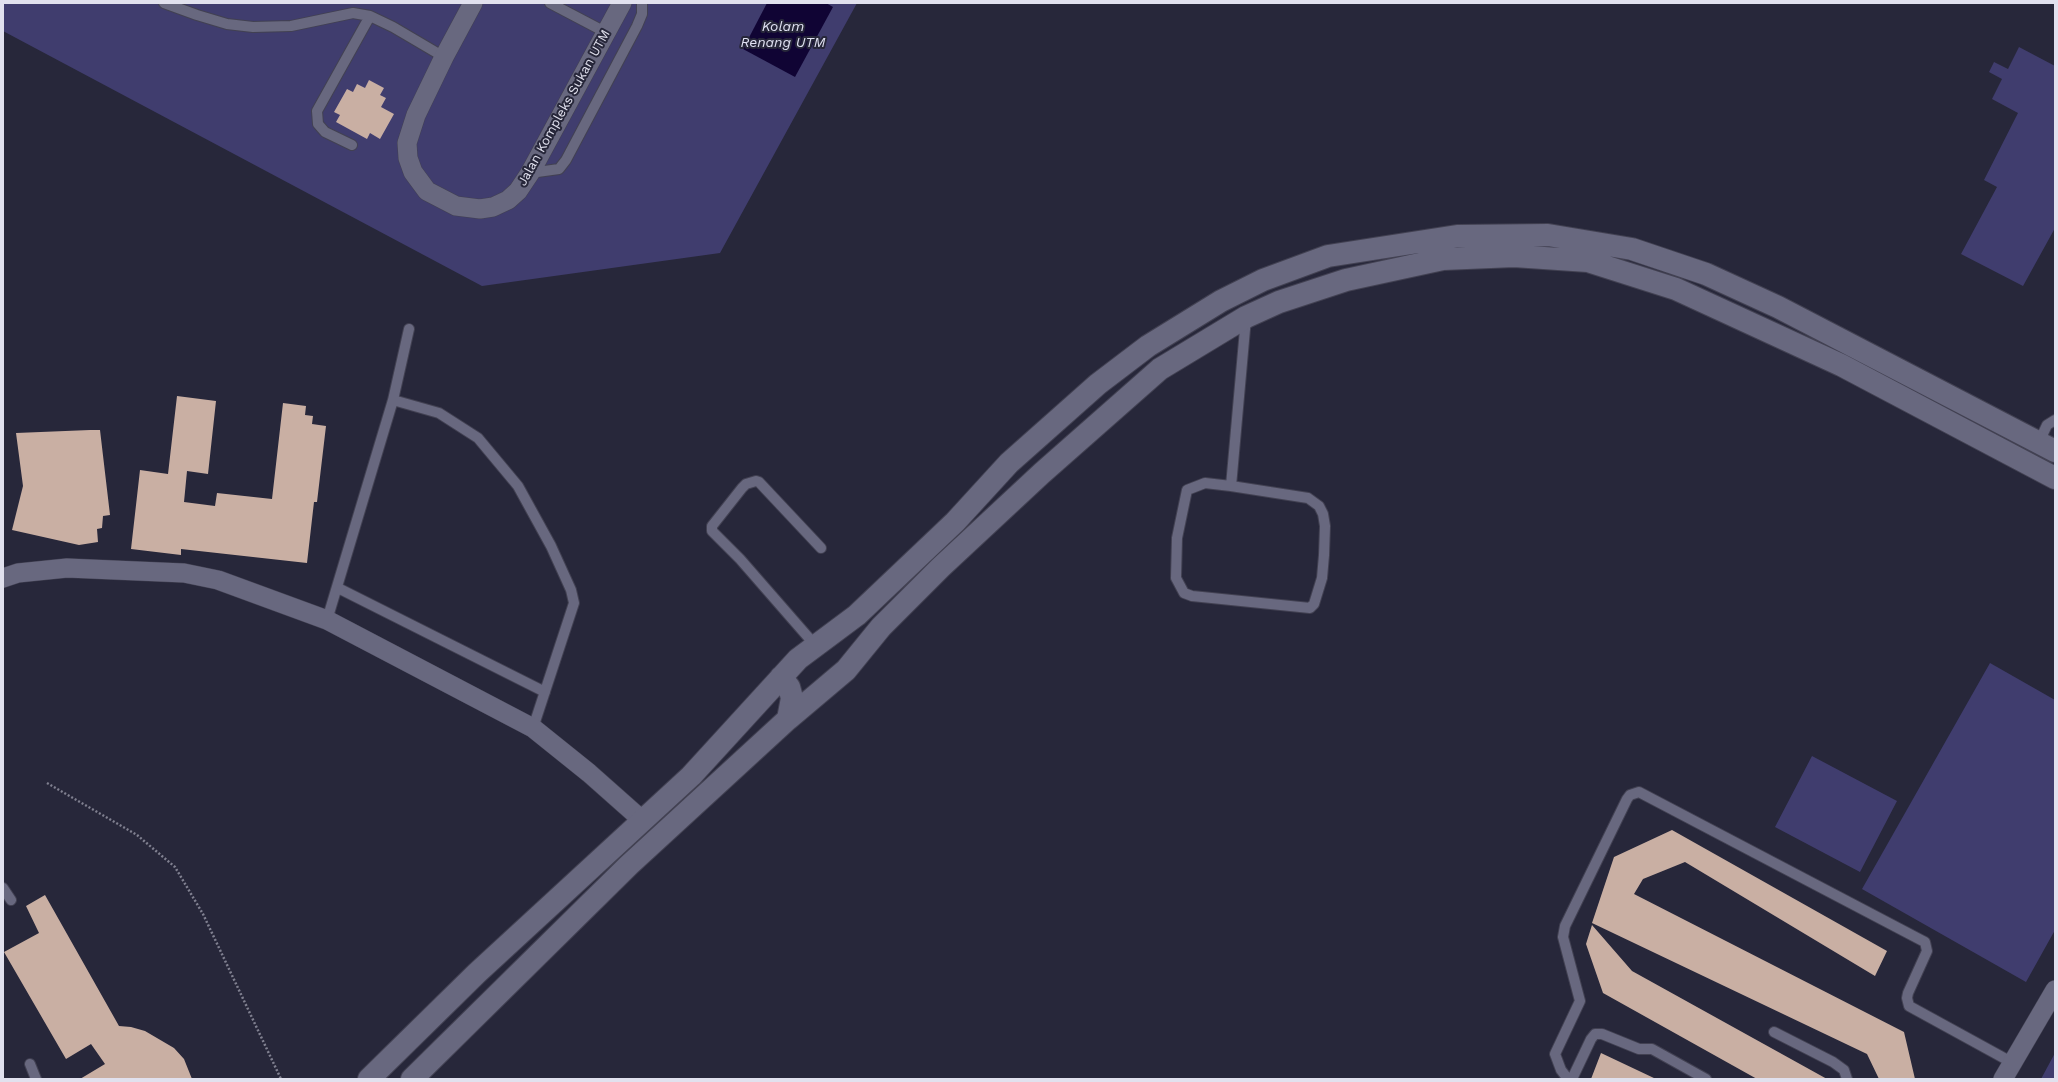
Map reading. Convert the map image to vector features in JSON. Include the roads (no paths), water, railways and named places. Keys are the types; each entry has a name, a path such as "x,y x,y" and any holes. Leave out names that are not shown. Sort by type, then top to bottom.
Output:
{"street":[{"name":"Jalan Kompleks Sukan UTM","path":"473,3 430,84 416,115 407,143 408,158 413,172 427,191 456,206 480,209 493,207 508,200 518,191 530,174 622,3"},
{"path":"369,1079 477,973 691,776 781,677 815,645 856,615 956,522 1009,463 1098,384 1141,351 1221,300 1262,280 1328,256 1457,236 1548,235 1632,249 1706,274 1778,307 2047,447"},
{"path":"412,1079 629,865 788,719 846,670 881,627 940,567 1160,369 1246,317 1279,302 1346,280 1444,259 1514,256 1588,261 1691,295 1841,366 2055,478"},
{"path":"3,578 18,573 67,568 184,573 218,580 327,620 533,728 589,773 642,820"},
{"path":"781,677 788,686 792,698 788,719"},
{"path":"2008,1071 2055,990"}],"lane":[{"path":"164,3 220,22 253,27 291,26 353,13 370,16 444,57"},
{"path":"550,3 607,33"},
{"path":"530,174 559,169 566,160 637,26 642,14 642,3"},
{"path":"352,145 325,132 318,124 317,111 370,16"},
{"path":"1231,486 1246,317"},
{"path":"327,620 338,588 394,400 408,329"},
{"path":"394,400 439,413 478,438 518,486 565,575 574,603 533,728"},
{"path":"2047,447 2047,425 2055,420"},
{"path":"815,645 740,559 712,531 712,526 746,484 759,482 821,548"},
{"path":"1205,483 1231,486 1308,498 1318,506 1323,514 1325,526 1324,555 1322,578 1314,604 1310,608 1192,596 1184,593 1180,587 1176,578 1177,538 1187,490 1205,483"},
{"path":"338,588 545,692"},
{"path":"1568,1079 1561,1070 1555,1054 1580,1002 1564,947 1564,932 1627,798 1630,795 1639,792 1921,940 1927,946 1927,951 1908,993 1907,998 1909,1006 2008,1071"},
{"path":"3,888 11,900"},
{"path":"1774,1032 1833,1062 1844,1070 1847,1079"},
{"path":"1572,1079 1591,1039 1595,1034 1602,1034 1639,1049 1652,1050 1706,1079"},
{"path":"30,1064 36,1079"}],"water":[{"name":"Kolam Renang UTM","path":"767,3 826,3 833,7 795,77 743,49"}]}
